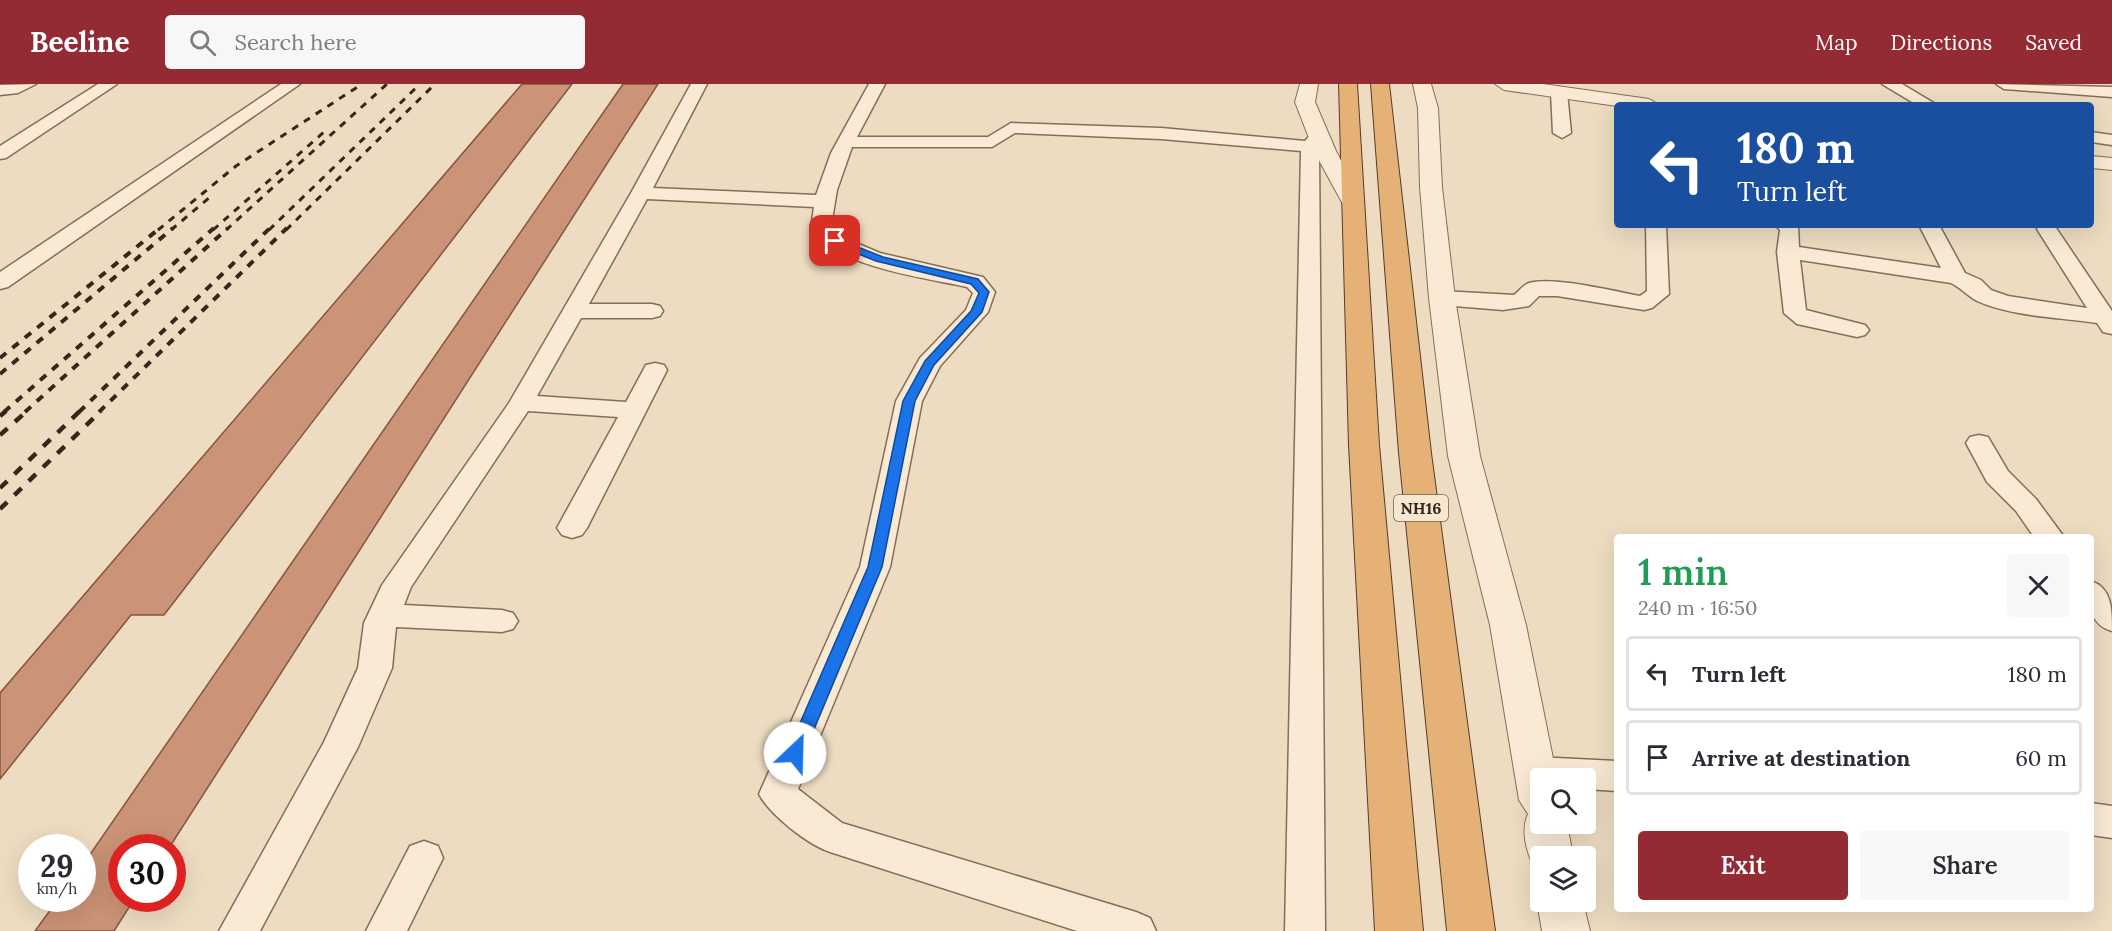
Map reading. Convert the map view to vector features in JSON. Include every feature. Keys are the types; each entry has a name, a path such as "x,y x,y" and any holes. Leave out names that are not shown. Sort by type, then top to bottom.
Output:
{"highway":[{"name":"NH16","path":"1348,84 1364,445 1399,931"},
{"name":"NH16","path":"1380,84 1415,453 1471,931"}],"street":[{"path":"0,90 12,90 28,84"},
{"path":"0,154 109,84"},
{"path":"0,282 292,84"},
{"path":"239,931 340,747 375,668 380,623 397,585 521,403 642,193 699,84"},
{"path":"878,84 847,142 822,201 821,228 835,241 880,259 975,282 984,292 976,312 929,363 909,401 875,567 777,794 830,836 1136,931"},
{"path":"1305,931 1315,142 1305,102 1309,84"},
{"path":"1422,84 1428,108 1431,187 1442,298 1464,456 1508,625 1535,768"},
{"path":"1504,84 1628,102"},
{"path":"1890,84 1923,102"},
{"path":"2004,84 2112,92"},
{"path":"1559,92 1562,133"},
{"path":"847,142 992,142 1011,128 1161,132 1315,142"},
{"path":"2094,137 2112,140"},
{"path":"1315,142 1353,203"},
{"path":"2094,162 2112,164"},
{"path":"642,193 822,201"},
{"path":"1442,298 1503,303 1521,301 1533,289 1557,289 1644,303 1658,294 1656,228"},
{"path":"1790,228 1788,252 1795,313 1805,319 1857,330"},
{"path":"1931,228 1956,277"},
{"path":"2047,229 2108,323"},
{"path":"1788,252 1956,277 1973,285 1983,295 2004,302 2108,323"},
{"path":"574,310 652,311"},
{"path":"572,528 655,370"},
{"path":"521,403 635,410"},
{"path":"1979,443 1997,476 2025,505 2047,534"},
{"path":"2094,596 2112,620"},
{"path":"383,615 502,621"},
{"path":"1596,779 1614,776"},
{"path":"2094,819 2112,822"},
{"path":"386,931 424,858"},
{"path":"1562,912 1566,931"}],"building":[{"path":"522,84 572,84 164,615 131,615 0,779 0,693"},
{"path":"623,84 658,84 178,834 108,834 108,912 126,912 114,931 35,931 49,912 96,912 96,846"}],"railway":[{"path":"158,230 236,166 362,84"},
{"path":"226,230 387,84"},
{"path":"269,230 420,84"},
{"path":"286,230 435,84"},
{"path":"213,230 324,132"},
{"path":"171,230 209,198"},
{"path":"0,358 160,228"},
{"path":"0,374 173,228"},
{"path":"4,412 214,228"},
{"path":"25,412 228,228"},
{"path":"79,412 270,228"},
{"path":"99,412 287,228"},
{"path":"0,416 6,411"},
{"path":"0,435 27,411"},
{"path":"0,488 80,411"},
{"path":"0,509 101,411"}],"route":[{"path":"795,753 875,567 909,401 929,363 976,312 984,292 975,282 880,259 835,241"}]}
